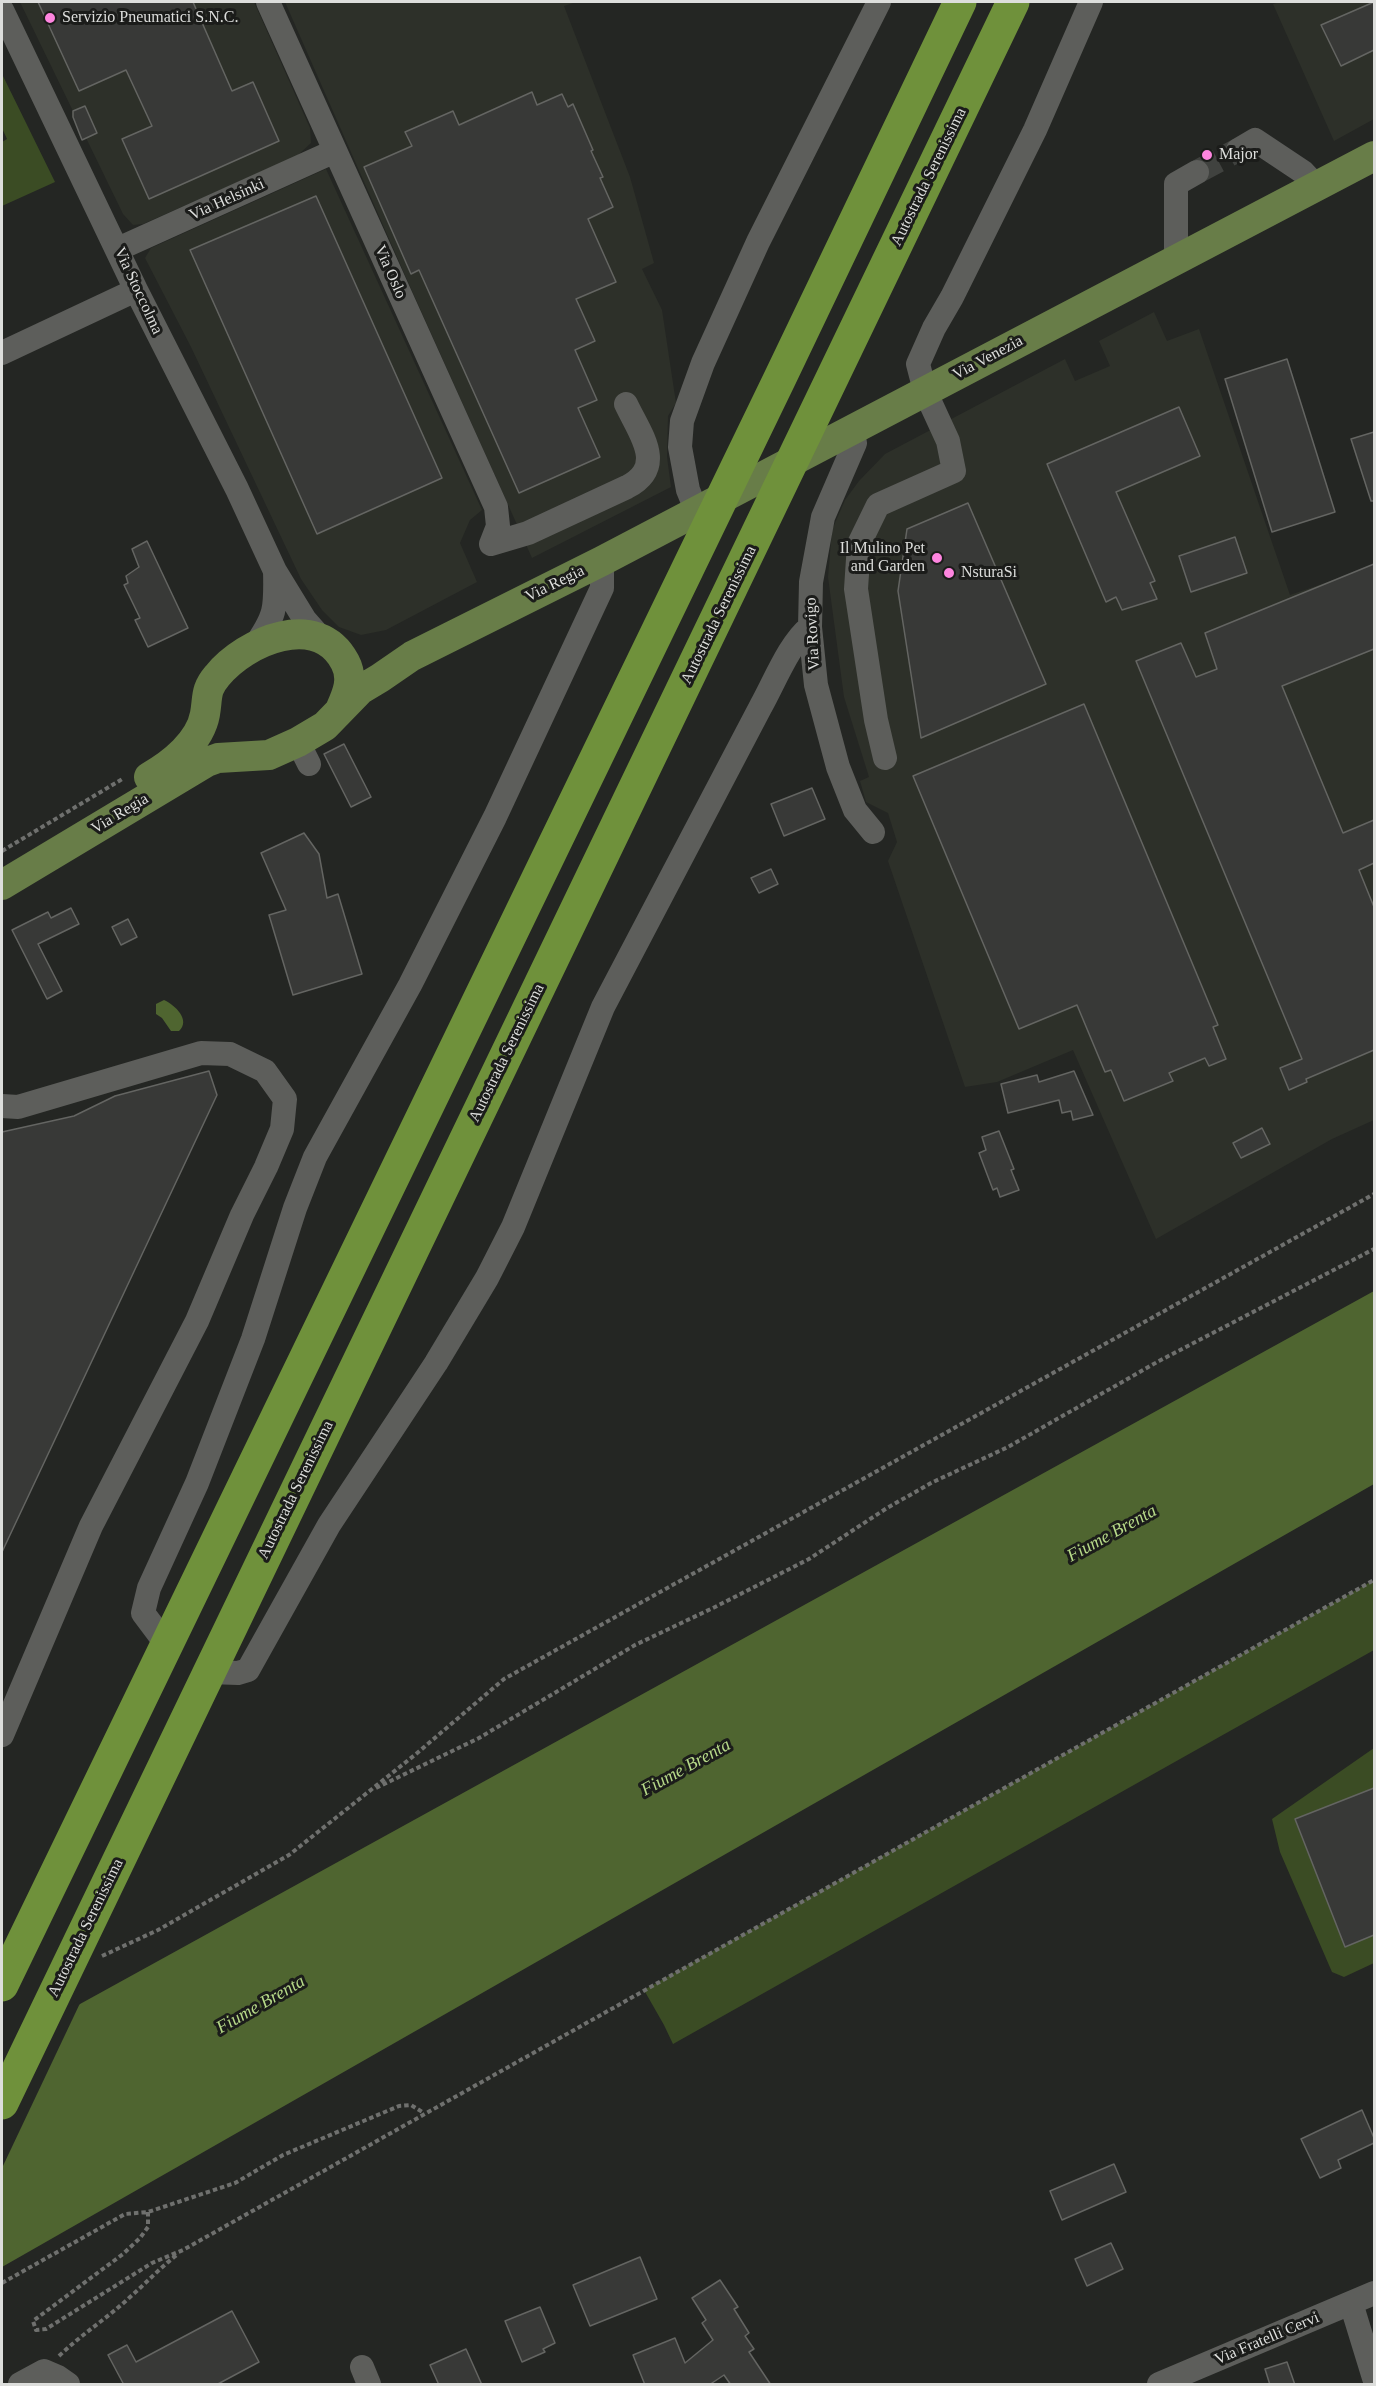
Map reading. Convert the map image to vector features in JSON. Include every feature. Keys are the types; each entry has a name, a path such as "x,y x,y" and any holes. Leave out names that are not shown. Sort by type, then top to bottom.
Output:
{"highway":[{"path":"2,1985 960,2"},
{"name":"Autostrada Serenissima","path":"2,2103 1013,2"}],"main road":[{"name":"Via Venezia","path":"602,561 1374,156"},
{"name":"Via Regia","path":"2,885 207,762 218,758 303,753 325,726 360,690 412,656 602,561"},
{"name":"Via Regia","path":"2,864 155,774 174,760 199,731 205,714 205,699 217,675 254,647 291,634 372,659 412,656"},
{"name":"Via Regia","path":"329,644 346,664 350,680 339,711"},
{"path":"205,714 214,734 225,748 243,756"}],"street":[{"name":"Via Oslo","path":"268,2 496,507 498,526 491,544 528,532 639,481 645,474 648,453 626,404"},
{"path":"697,512 688,490 680,447 682,421 703,363 758,242 879,2"},
{"path":"885,758 876,720 856,589 859,544 878,505 954,471 948,441 925,391 918,364 1035,130 1091,2"},
{"name":"Via Stoccolma","path":"2,10 136,290 237,489 275,571 305,620 329,644"},
{"path":"1238,150 1256,140 1303,172 1317,187"},
{"name":"Via Helsinki","path":"118,249 335,151"},
{"path":"1176,260 1176,184 1197,172"},
{"path":"2,353 136,290"},
{"name":"Via Rovigo","path":"850,432 855,443 823,517 811,582 810,627 816,685 838,767 855,810 873,832"},
{"path":"167,1645 143,1613 150,1588 197,1483 253,1339 295,1208 311,1167 410,985 510,785 602,588 602,561"},
{"name":"Via Stoccolma","path":"254,647 270,625 275,611 275,571"},
{"path":"209,1671 238,1673 248,1670 329,1525 436,1364 487,1278 517,1218 603,1007 788,656 804,631 810,627"},
{"path":"2,1106 18,1107 201,1053 230,1054 265,1071 285,1099 282,1129 266,1167 242,1215 197,1321 91,1526 2,1735"},
{"name":"Via Fratelli Cervi","path":"1159,2385 1374,2293"},
{"path":"1351,2303 1374,2378"},
{"path":"21,2385 44,2371 58,2377 68,2385"}],"path":[{"path":"2,851 129,775"},
{"path":"96,1959 158,1930 289,1855 504,1679 1374,1194"},
{"path":"370,1791 479,1738 635,1645 716,1607 809,1559 887,1508 933,1482 1008,1447 1159,1361 1374,1249"},
{"path":"148,2212 148,2227 140,2238 123,2254 33,2321 36,2330 46,2329 152,2262 183,2250 1374,1580"},
{"path":"2,2283 125,2214 148,2212 235,2183 283,2155 399,2106 411,2105 425,2113"},
{"path":"44,2371 81,2335 129,2299 155,2272 183,2250"}],"shaded area":[{"path":"20,2 254,2 310,128 311,143 297,156 143,224 133,225 123,214"},
{"path":"285,2 576,2 564,6 630,177 654,263 642,269 662,310 676,403 668,416 667,457 671,487 532,558"},
{"path":"1280,2 1374,2 1374,119 1334,141 1273,4"},
{"path":"2,74 55,182 2,206 2,142 7,139 2,128"},
{"path":"326,169 482,510 470,520 460,543 477,582 386,630 361,635 339,627 322,610 301,579 191,347 145,258 151,248"},
{"path":"1154,312 1167,341 1199,329 1290,595 1374,566 1374,1120 1332,1139 1156,1239 1073,1050 997,1082 965,1087 888,861 897,842 888,813 866,802 860,781 869,777 844,697 828,577 832,530 845,500 859,481 885,454 1065,359 1075,381 1110,366 1099,341"},
{"path":"1374,1580 1374,1650 673,2044 644,1990"},
{"path":"1374,1748 1374,1963 1344,1977 1332,1972 1280,1852 1272,1819"}],"water":[{"path":"164,1000 180,1013 183,1022 179,1031 171,1031 162,1018 156,1014 156,1004"},
{"name":"Fiume Brenta","path":"1374,1291 1374,1484 2,2267 2,2047"}],"pier":[{"path":"82,1999 2,2168 2,2044"}],"building":[{"path":"38,2 193,2 232,91 253,82 279,141 149,199 122,139 152,126 126,70 79,91"},
{"path":"1374,2 1374,50 1341,66 1321,25"},
{"path":"532,92 537,105 562,94 568,107 573,104 593,150 591,151 603,177 600,178 613,207 588,219 616,282 576,299 595,341 575,350 597,400 578,408 600,457 519,493 419,270 411,274 364,167 412,146 405,132 453,111 459,125"},
{"path":"85,106 97,133 82,140 73,111"},
{"path":"316,196 442,478 317,534 190,250"},
{"path":"1287,359 1335,512 1272,532 1225,379"},
{"path":"1179,407 1200,456 1116,492 1155,581 1150,583 1157,599 1122,610 1116,597 1106,602 1047,464"},
{"path":"1374,432 1374,501 1371,501 1351,439"},
{"path":"968,503 1046,684 921,738 898,591 907,529"},
{"path":"1235,537 1247,573 1191,592 1179,556"},
{"path":"147,541 188,628 148,647 135,620 140,618 124,585 128,583 126,576 139,567 132,549"},
{"path":"1374,564 1374,649 1282,686 1343,833 1374,820 1374,863 1359,870 1374,907 1374,1050 1306,1079 1307,1082 1289,1090 1280,1068 1302,1059 1136,661 1181,643 1196,677 1217,669 1205,633"},
{"path":"1084,704 1218,1025 1213,1027 1226,1059 1209,1066 1205,1058 1169,1073 1173,1081 1124,1101 1111,1070 1105,1072 1077,1005 1019,1029 913,776"},
{"path":"344,744 371,797 351,807 324,754"},
{"path":"812,788 825,819 784,836 771,804"},
{"path":"304,833 319,854 327,898 338,894 362,974 293,995 269,915 286,910 261,853"},
{"path":"771,869 778,884 759,893 751,878"},
{"path":"71,908 79,924 38,944 62,991 47,999 12,930 48,912 51,918"},
{"path":"128,919 137,937 121,945 112,927"},
{"path":"209,1071 217,1095 2,1552 2,1132 74,1116 115,1096"},
{"path":"1074,1071 1093,1115 1073,1120 1071,1111 1062,1113 1059,1100 1008,1113 1001,1084 1037,1075 1039,1082"},
{"path":"1262,1128 1270,1144 1241,1158 1233,1143"},
{"path":"999,1131 1014,1169 1011,1170 1019,1190 1000,1197 997,1188 993,1190 979,1153 986,1150 982,1137"},
{"path":"1374,1788 1374,1935 1345,1947 1295,1819"},
{"path":"1362,2110 1374,2143 1338,2160 1341,2168 1320,2178 1301,2139"},
{"path":"1114,2164 1126,2192 1062,2220 1050,2191"},
{"path":"1111,2243 1123,2269 1087,2286 1075,2259"},
{"path":"640,2257 657,2299 590,2326 573,2285"},
{"path":"720,2280 738,2307 734,2309 749,2333 745,2336 754,2349 749,2352 771,2385 731,2385 724,2375 709,2385 645,2385 633,2355 675,2338 685,2363 713,2340 702,2323 706,2320 692,2298"},
{"path":"540,2307 555,2343 543,2349 545,2352 522,2362 505,2321"},
{"path":"232,2311 259,2362 216,2385 124,2385 108,2355 127,2345 136,2362"},
{"path":"466,2349 482,2385 439,2385 430,2365"},
{"path":"1287,2362 1295,2385 1270,2385 1265,2369"}],"tunnel":[{"path":"1197,172 1238,150"}],"place":[{"name":"Servizio Pneumatici S.N.C.","path":"50,18"},
{"name":"Major","path":"1207,155"},
{"name":"Il Mulino Pet and Garden","path":"937,558"},
{"name":"NsturaSi","path":"949,573"}]}
